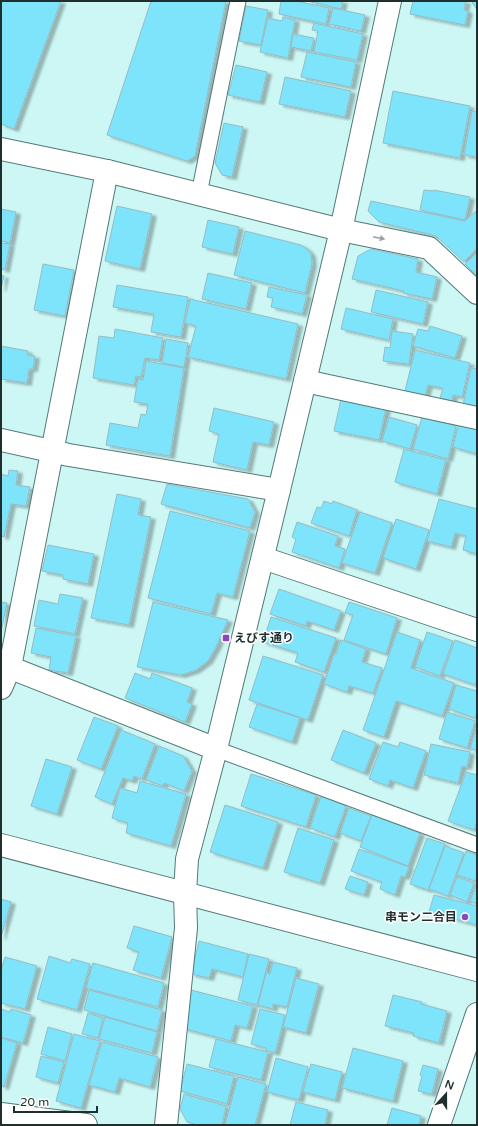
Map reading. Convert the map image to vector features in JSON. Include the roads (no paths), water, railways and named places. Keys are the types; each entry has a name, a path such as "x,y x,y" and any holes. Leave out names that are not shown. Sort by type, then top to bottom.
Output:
{"street":[{"path":"166,1125 186,928 185,893 187,859 280,490 341,230 390,1"},
{"path":"1,149 106,171 341,230 429,248 477,293"},
{"path":"1,688 52,452 106,171"},
{"path":"305,381 477,418"},
{"path":"1,440 52,452 280,490"},
{"path":"263,558 476,626"},
{"path":"5,666 216,748"},
{"path":"1,845 477,970"},
{"path":"439,1125 477,1014"},
{"path":"1,1114 86,1125"}],"lane":[{"path":"199,194 238,1"},
{"path":"216,748 477,846"}],"place":[{"name":"えびす通り","path":"226,638"},
{"name":"串モン二合目","path":"465,917"}]}
